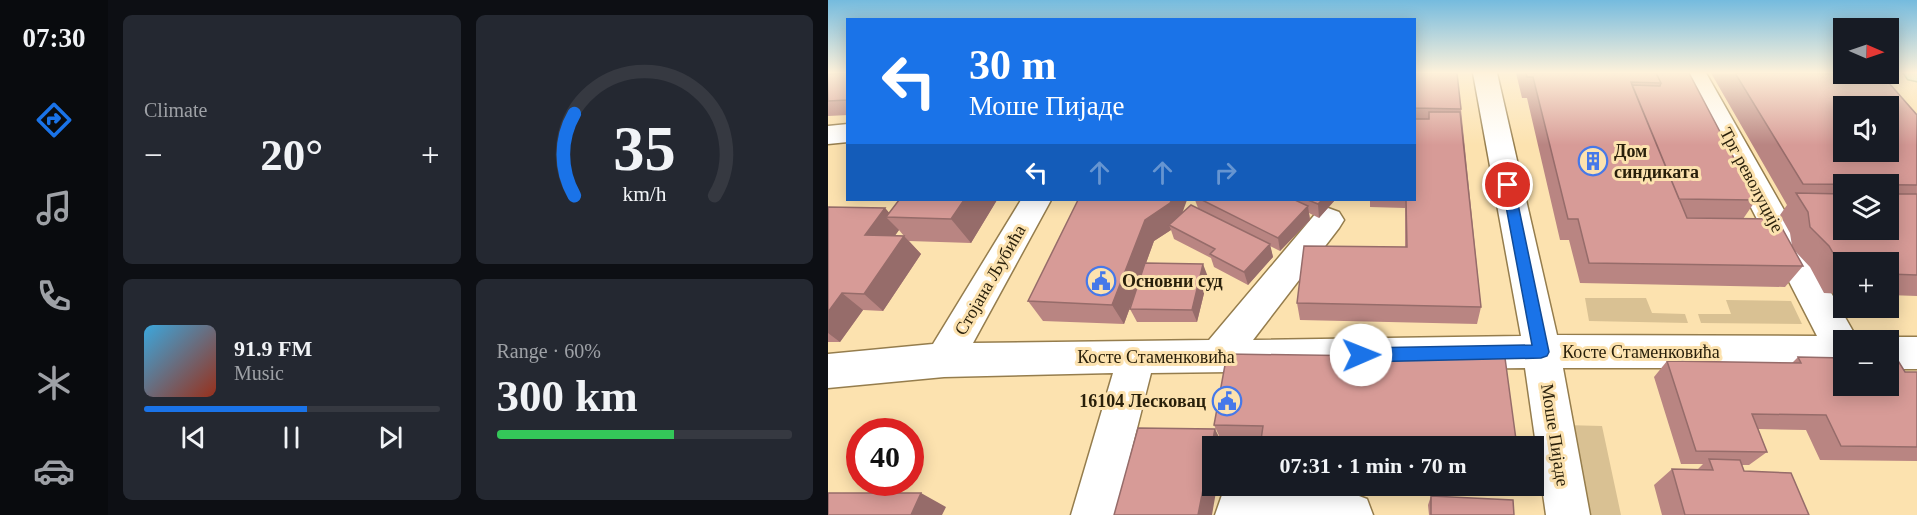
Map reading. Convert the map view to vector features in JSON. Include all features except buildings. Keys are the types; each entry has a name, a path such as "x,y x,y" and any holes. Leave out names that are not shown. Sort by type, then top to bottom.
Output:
{"street":[{"name":"Моше Пијаде","path":"1490,97 1541,352 1568,515"},
{"name":"Трг револуције","path":"1707,97 1833,331"},
{"path":"828,135 846,133"},
{"name":"Стојана Љубића","path":"944,360 1035,201"},
{"path":"1218,357 1328,220"},
{"name":"Косте Стаменковића","path":"828,371 944,360 1137,356 1833,351"},
{"path":"1899,353 1917,353"},
{"path":"1093,515 1137,356"},
{"path":"1238,515 1238,511 1351,515"}],"shaded area":[{"path":"1585,298 1646,298 1652,313 1685,314 1688,323 1589,321"},
{"path":"1726,300 1791,301 1802,324 1701,323 1698,314 1731,314"},
{"path":"1564,425 1602,426 1621,515 1580,515"}],"place":[{"name":"Дом синдиката","path":"1593,161"},
{"name":"Основни суд","path":"1101,281"},
{"name":"16104 Лесковац","path":"1227,401"}],"route":[{"path":"1361,355 1541,352 1508,185"}]}
